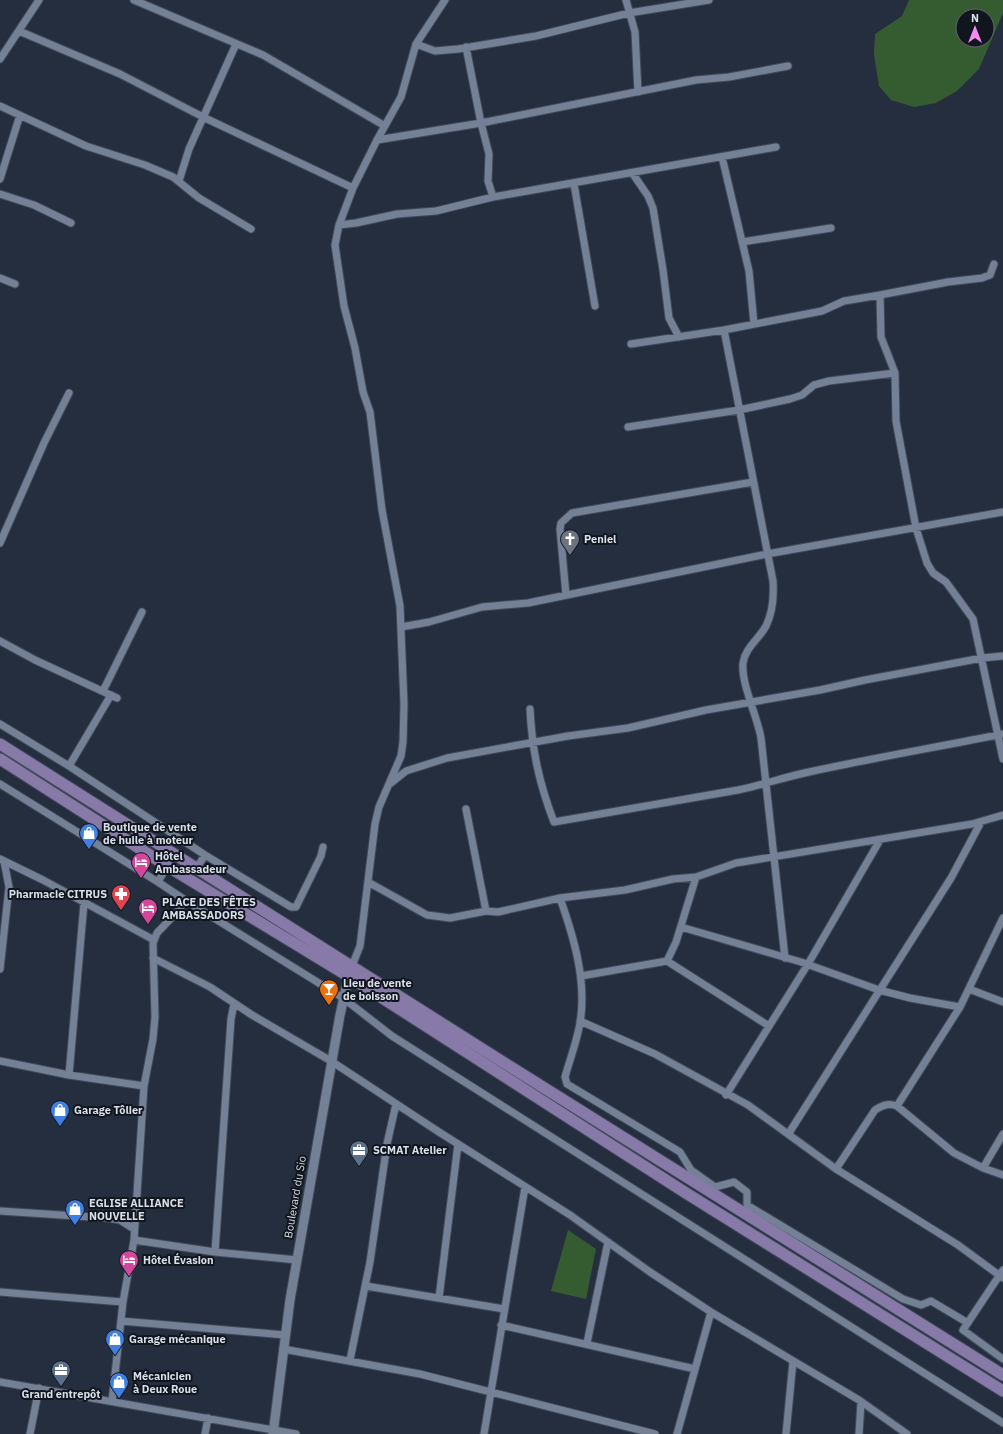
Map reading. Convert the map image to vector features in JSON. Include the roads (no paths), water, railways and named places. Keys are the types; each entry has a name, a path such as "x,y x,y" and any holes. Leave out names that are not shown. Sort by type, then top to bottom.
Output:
{"main road":[{"path":"0,744 196,869 680,1189 1003,1391"},
{"path":"0,759 167,866 350,971 692,1175 1003,1375"}],"street":[{"path":"0,59 39,0"},
{"path":"134,0 263,55 385,126"},
{"path":"350,971 360,946 375,824 379,807 391,783 401,756 404,704 400,606 382,510 370,412 362,392 355,348 344,306 335,245 339,225 353,188 401,97 416,44 445,0"},
{"path":"626,0 635,28 638,92"},
{"path":"416,44 435,51 466,47 536,36 629,13 709,0"},
{"path":"18,31 120,74 205,118 353,188"},
{"path":"178,181 189,149 205,118 236,44"},
{"path":"466,47 481,123 490,154 488,181 493,197"},
{"path":"377,140 481,123 696,80 729,77 788,66"},
{"path":"0,106 86,146 157,170 178,181 199,198 251,229"},
{"path":"0,180 20,115"},
{"path":"339,225 356,223 397,214 436,211 493,197 633,174 776,147"},
{"path":"722,157 749,271 754,324"},
{"path":"633,174 648,196 653,208 669,318 679,337"},
{"path":"574,184 595,306"},
{"path":"0,194 34,205 71,223"},
{"path":"742,242 831,228"},
{"path":"631,344 724,330 822,311 844,301 948,282 982,278 990,275 994,264"},
{"path":"0,278 15,284"},
{"path":"880,295 880,337 895,373 896,421 916,528 927,563 933,573 946,582 973,619 1000,735 1003,759"},
{"path":"724,330 773,581 774,598 771,614 765,627 746,653 743,663 746,683 759,726 767,784 785,958"},
{"path":"628,427 739,410 790,399 802,395 814,385 829,381 895,373"},
{"path":"0,543 44,442 68,393"},
{"path":"566,594 563,577 560,529 562,523 572,513 753,482"},
{"path":"401,627 429,622 482,607 528,603 566,594 768,554 1003,512"},
{"path":"103,691 142,612"},
{"path":"0,641 35,660 114,696 69,766"},
{"path":"391,783 406,772 434,762 568,736 628,728 706,710 752,703 982,658 1003,656"},
{"path":"530,709 532,744 539,781 554,822 767,784 808,772 919,749 1000,735"},
{"path":"0,724 69,766 205,855 294,908 321,856 323,847"},
{"path":"0,784 343,998 392,1036 1003,1423"},
{"path":"466,809 486,911"},
{"path":"368,882 434,917 450,918 486,911 498,912 560,898 625,890 673,879 696,877 736,863 775,858 981,822 1003,815"},
{"path":"788,1133 951,878 981,822"},
{"path":"726,1095 808,964 880,840"},
{"path":"196,869 205,855"},
{"path":"2,860 154,940"},
{"path":"0,969 9,886 2,860"},
{"path":"158,882 167,866"},
{"path":"667,961 681,927 696,877"},
{"path":"560,898 570,925 581,976 580,1021 566,1077 567,1084 680,1152 692,1175 714,1187 734,1182 747,1192 747,1205 902,1299 921,1305 931,1301 968,1323"},
{"path":"112,1401 123,1302 134,1240 144,1086 153,1039 155,1017 154,940 162,926 178,911 184,900"},
{"path":"69,1075 84,903"},
{"path":"897,1106 960,1007 1003,918"},
{"path":"681,927 808,964 879,990 910,998 960,1007"},
{"path":"154,958 210,987 234,1004 331,1061 570,1215 650,1272 711,1312 861,1402 907,1434"},
{"path":"581,976 667,961 769,1026"},
{"name":"Boulevard du Sio","path":"273,1432 284,1335 331,1061 343,998 350,971"},
{"path":"969,989 1003,1002"},
{"path":"215,1252 231,1019 234,1004"},
{"path":"580,1021 655,1054 726,1095 748,1105 836,1169 1002,1274 963,1330 1003,1359"},
{"path":"0,1061 69,1075 144,1086"},
{"path":"350,1360 366,1286 387,1144 396,1104"},
{"path":"836,1169 875,1110 885,1104 897,1106 954,1153 983,1168 1003,1175"},
{"path":"983,1168 1003,1134"},
{"path":"439,1298 458,1144"},
{"path":"484,1434 525,1187"},
{"path":"0,1211 107,1218 120,1220 134,1229"},
{"path":"134,1240 215,1252 297,1260"},
{"path":"586,1343 608,1242"},
{"path":"366,1286 504,1309"},
{"path":"0,1292 123,1302"},
{"path":"677,1434 711,1312"},
{"path":"121,1321 284,1335"},
{"path":"502,1325 695,1368"},
{"path":"283,1349 350,1360 420,1374 654,1434"},
{"path":"786,1434 793,1361"},
{"path":"0,1382 208,1418 273,1432 296,1434"},
{"path":"30,1434 39,1388"},
{"path":"859,1434 861,1402"},
{"path":"205,1434 208,1418"}],"place":[{"name":"Peniel","path":"570,556"},
{"name":"Boutique de vente de huile à moteur","path":"89,850"},
{"name":"Hôtel Ambassadeur","path":"141,879"},
{"name":"Pharmacie CITRUS","path":"121,911"},
{"name":"PLACE DES FÊTES AMBASSADORS","path":"148,925"},
{"name":"Lieu de vente de boisson","path":"329,1006"},
{"name":"Garage Tôlier","path":"60,1127"},
{"name":"SCMAT Atelier","path":"359,1167"},
{"name":"EGLISE ALLIANCE NOUVELLE","path":"75,1226"},
{"name":"Hôtel Évasion","path":"129,1277"},
{"name":"Garage mécanique","path":"115,1356"},
{"name":"Grand entrepôt","path":"61,1387"},
{"name":"Mécanicien à Deux Roue","path":"119,1399"}]}
